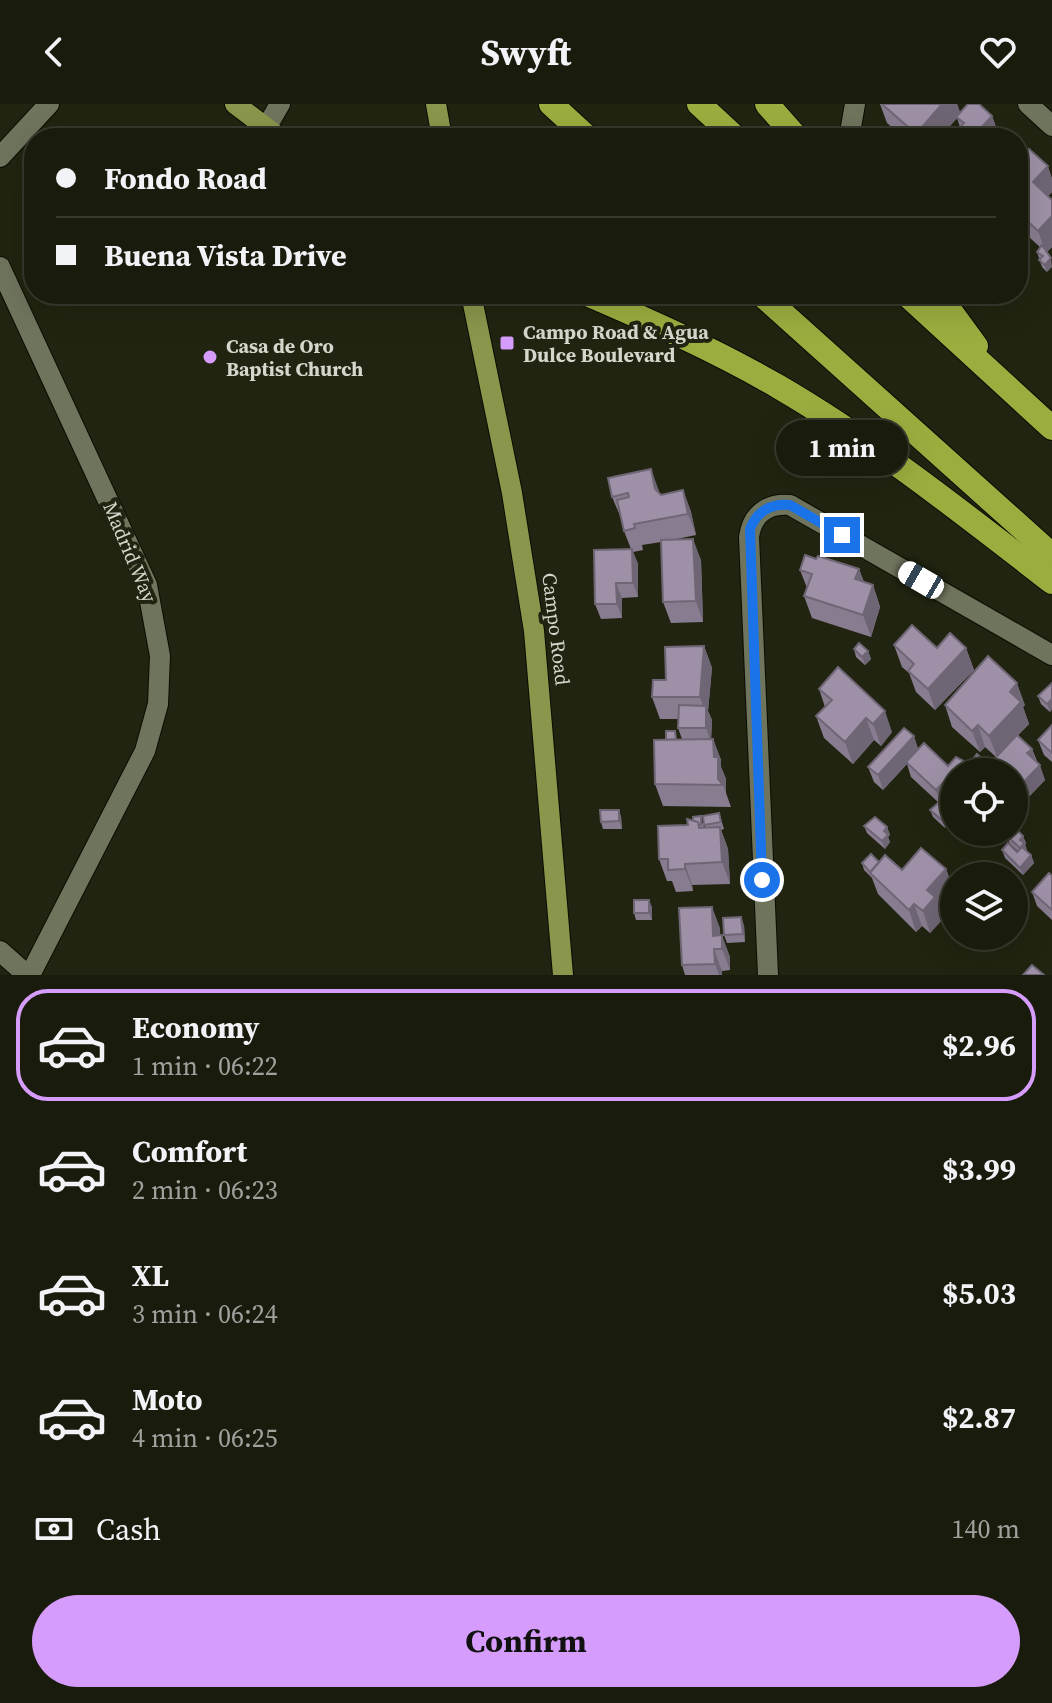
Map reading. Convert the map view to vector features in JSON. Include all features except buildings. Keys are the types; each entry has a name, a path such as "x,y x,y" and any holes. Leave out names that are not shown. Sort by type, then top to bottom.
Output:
{"highway":[{"path":"551,104 577,128"},
{"path":"699,104 725,128"},
{"path":"767,104 788,128"},
{"path":"610,304 684,336 781,388 931,489 1052,582"},
{"path":"772,304 1052,555"},
{"path":"917,304 1052,428"},
{"path":"945,304 998,378"}],"main road":[{"path":"235,104 266,128"},
{"path":"436,104 440,128"},
{"name":"Campo Road","path":"473,304 512,493 534,631 563,975"}],"street":[{"path":"27,128 49,104"},
{"path":"274,128 280,104"},
{"path":"851,127 855,104"},
{"path":"1028,104 1052,126"},
{"path":"0,157 24,131"},
{"name":"Madrid Way","path":"0,267 138,562 154,608 160,656 158,704 145,751 29,975"},
{"path":"768,975 749,537 753,521 764,509 790,505 1052,655"},
{"path":"0,951 29,975"}],"place":[{"name":"Campo Road & Agua Dulce Boulevard","path":"507,343"},
{"name":"Casa de Oro Baptist Church","path":"210,357"}],"route":[{"path":"762,880 750,529 764,509 781,504 790,505 842,535"}]}
